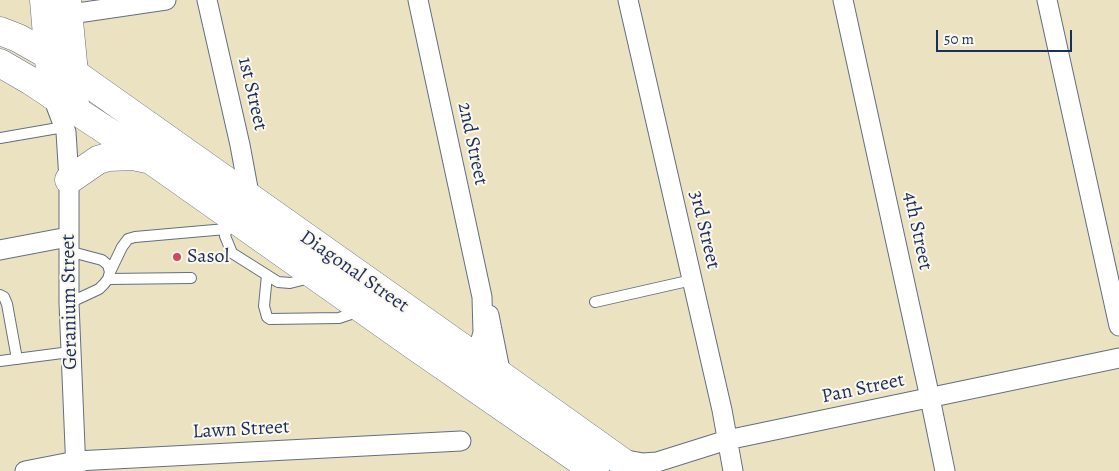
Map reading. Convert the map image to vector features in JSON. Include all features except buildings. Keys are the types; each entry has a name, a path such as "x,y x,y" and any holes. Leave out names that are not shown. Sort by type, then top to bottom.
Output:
{"main road":[{"path":"52,95 50,56 56,8"},
{"name":"Geranium Street","path":"56,8 74,73 69,123"},
{"name":"Diagonal Street","path":"0,31 18,38 50,56 74,73 235,215 316,277 363,310 468,367 501,375 616,467"},
{"name":"Diagonal Street","path":"0,63 52,95 69,123 151,160 468,367 616,467"},
{"path":"69,180 98,160 108,156 133,156 151,160"}],"street":[{"path":"56,8 166,0"},
{"name":"1st Street","path":"207,0 240,145 235,215"},
{"name":"2nd Street","path":"418,0 482,298 492,328 501,375"},
{"name":"3rd Street","path":"628,0 722,410 733,471"},
{"name":"4th Street","path":"843,0 945,471"},
{"path":"1047,0 1119,326"},
{"name":"Geranium Street","path":"69,123 69,303 76,466"},
{"path":"0,250 68,244"},
{"name":"2nd Street","path":"468,367 483,333 482,298"},
{"name":"Pan Street","path":"616,467 657,462 727,440 1119,358"},
{"name":"Lawn Street","path":"25,471 460,441"}],"lane":[{"path":"0,138 69,123"},
{"path":"69,303 99,289 109,275 122,247 128,239 235,215"},
{"path":"235,215 226,236 232,253 278,282 282,283 316,277"},
{"path":"68,244 102,260 108,265 109,275"},
{"path":"109,275 191,278"},
{"path":"267,276 264,306 267,317 270,320 339,318 363,310"},
{"path":"595,302 692,280"},
{"path":"0,295 4,297 7,304 17,359"},
{"path":"0,361 70,352"}],"place":[{"name":"Sasol","path":"177,257"}]}
